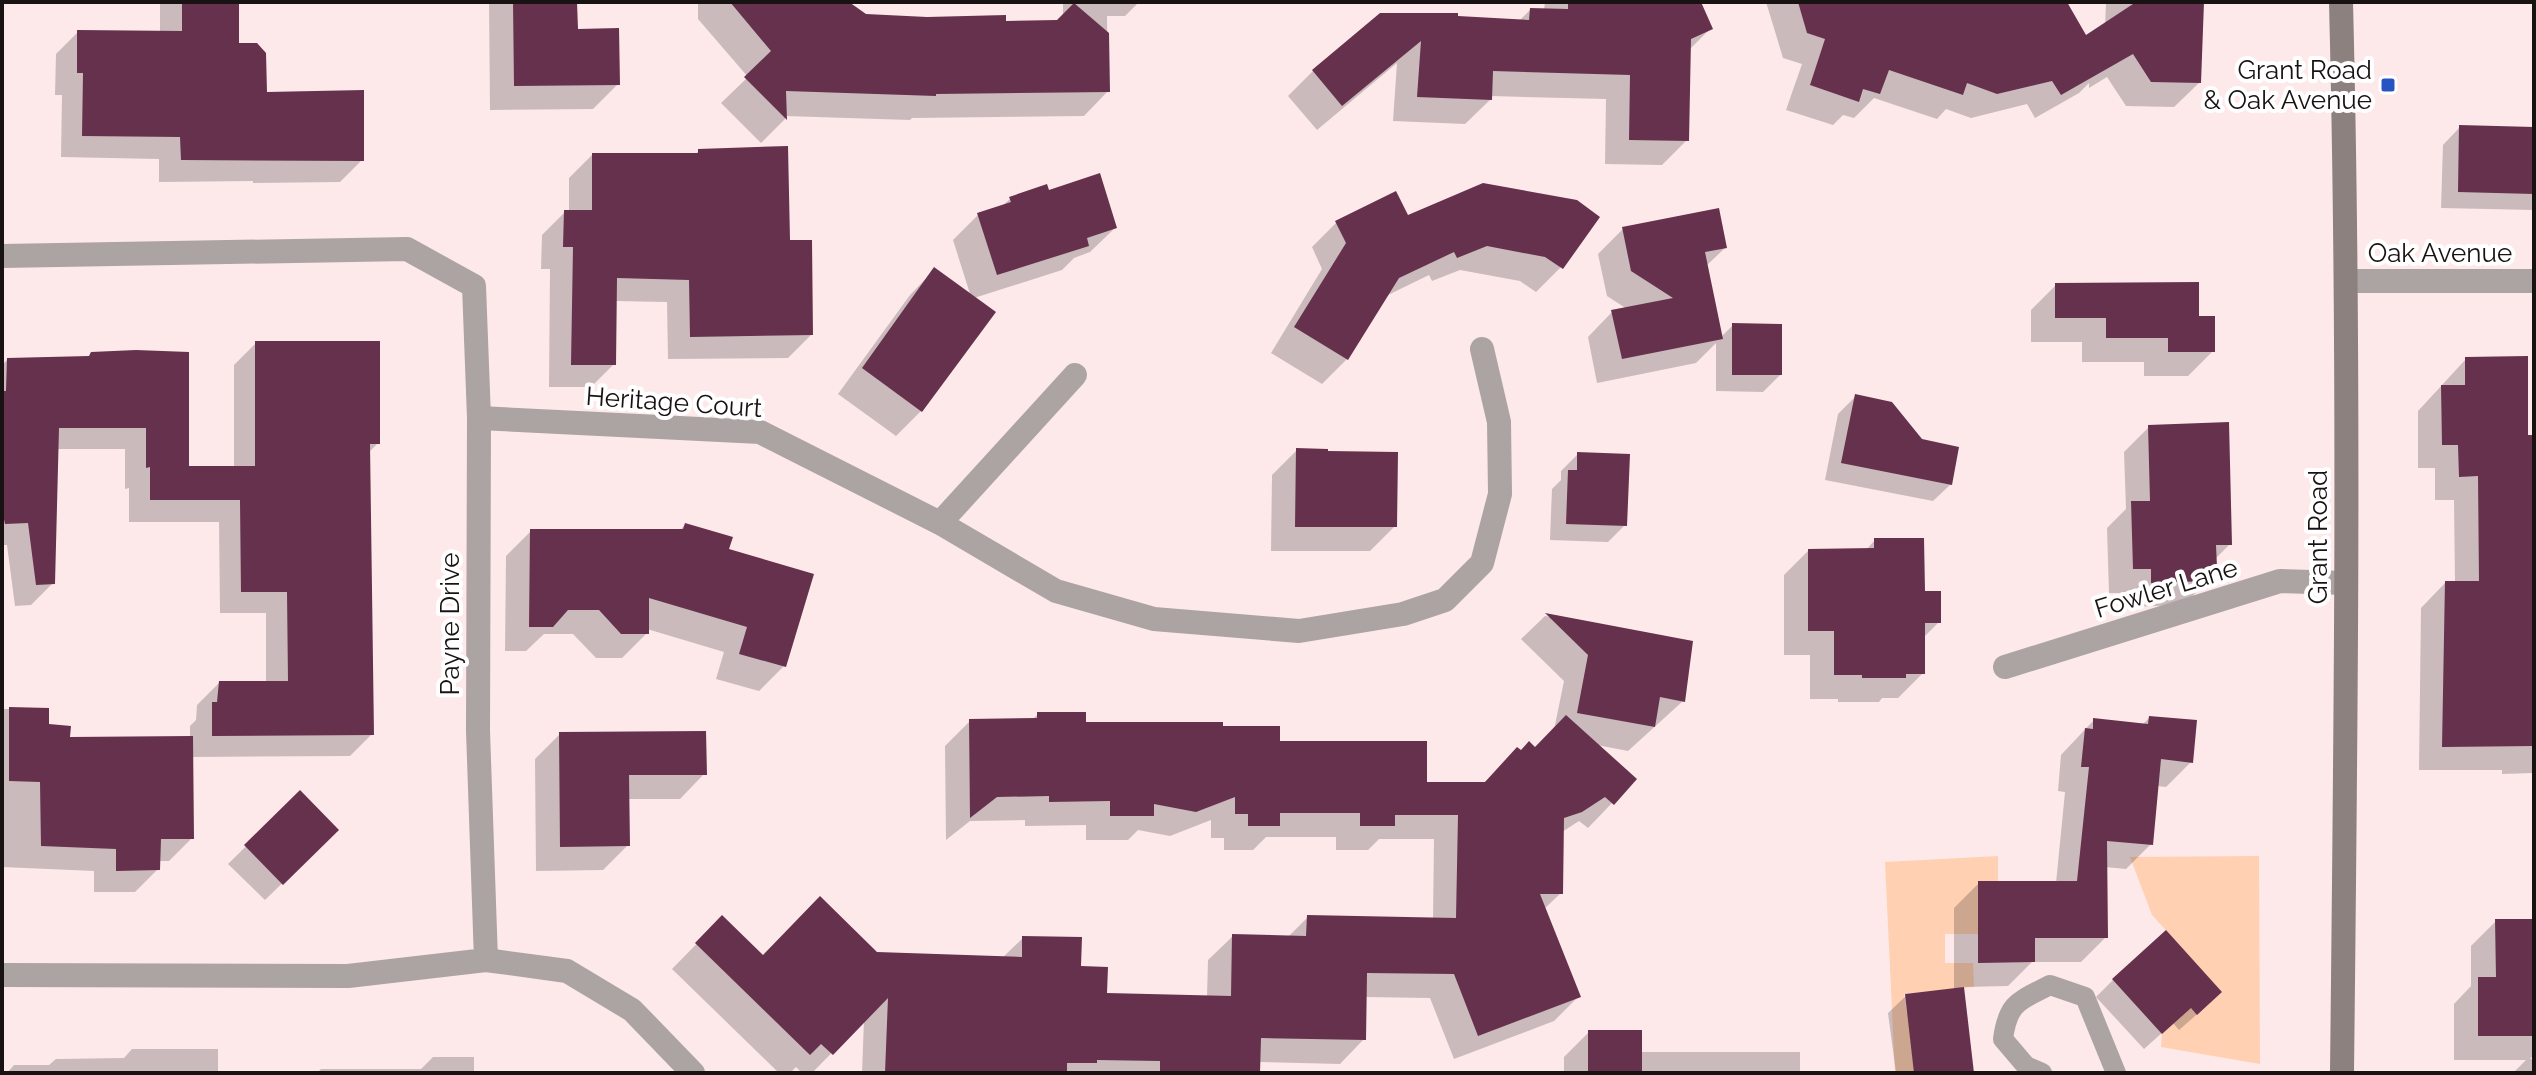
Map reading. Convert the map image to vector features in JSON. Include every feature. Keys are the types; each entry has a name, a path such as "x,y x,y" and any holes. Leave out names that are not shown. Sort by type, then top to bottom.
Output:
{"main road":[{"name":"Grant Road","path":"2341,2 2346,281 2342,1073"}],"street":[{"name":"Payne Drive","path":"2,256 407,249 474,286 479,418 478,731 486,960"},
{"name":"Oak Avenue","path":"2346,281 2534,281"},
{"name":"Heritage Court","path":"479,418 760,432 940,523 1056,591 1154,619 1299,631 1403,614 1445,600 1482,563 1500,494 1499,422 1482,349"},
{"path":"940,523 1075,375"},
{"name":"Fowler Lane","path":"2005,667 2280,581 2346,583"},
{"path":"2,975 348,976 486,960 567,971 632,1010 693,1073"}],"lane":[{"path":"2042,1073 2026,1066 2003,1039 2005,1022 2013,1004 2050,985 2085,997 2116,1073"}],"shaded area":[{"path":"1998,856 1998,881 1978,882 1978,934 1945,934 1945,963 1973,963 1974,987 1904,994 1907,1015 1916,1015 1914,1073 1895,1073 1885,862"},
{"path":"2259,856 2260,1064 2161,1047 2162,1034 2191,1008 2198,1014 2222,992 2152,915 2130,857"}],"building":[{"path":"182,2 239,2 239,43 257,43 266,53 267,92 364,90 364,161 181,160 180,137 82,136 83,73 77,73 77,30 182,31"},
{"path":"513,2 577,2 578,29 619,28 620,85 514,86"},
{"path":"730,2 849,2 866,14 927,17 1006,15 1006,21 1057,20 1074,3 1109,33 1110,92 936,96 786,91 787,120 744,77 771,51"},
{"path":"1568,2 1701,2 1713,29 1691,39 1689,141 1629,140 1630,75 1493,71 1492,100 1417,97 1421,41 1342,106 1312,70 1380,13 1458,13 1458,16 1529,20 1530,8 1568,9"},
{"path":"1798,2 2067,2 2086,35 2136,2 2204,2 2201,83 2151,82 2133,54 2061,95 2052,81 1997,94 1967,83 1963,95 1889,70 1880,94 1863,89 1859,102 1810,85 1825,39 1807,33"},
{"path":"2459,125 2534,127 2534,194 2458,192"},
{"path":"788,146 790,240 812,240 813,335 690,337 689,280 617,278 616,365 571,365 573,247 563,247 564,210 592,210 592,153 698,153 698,149"},
{"path":"1100,173 1117,228 1087,238 1089,246 997,275 977,213 1011,202 1009,197 1047,184 1049,190"},
{"path":"1483,183 1577,200 1600,217 1563,269 1545,257 1487,246 1457,258 1454,252 1399,278 1348,360 1294,327 1346,243 1335,221 1396,191 1408,215"},
{"path":"1719,208 1727,248 1705,252 1723,339 1622,359 1611,310 1673,298 1631,271 1622,227"},
{"path":"934,267 996,312 922,412 862,368"},
{"path":"2199,282 2199,316 2215,316 2215,352 2168,352 2168,338 2106,338 2106,318 2055,318 2055,283"},
{"path":"1732,323 1782,324 1782,375 1732,375"},
{"path":"255,341 380,341 380,444 370,444 374,735 212,736 212,702 217,702 219,681 288,681 287,592 241,592 240,500 150,500 146,428 59,428 55,584 36,585 28,523 5,524 2,509 2,391 6,391 7,358 89,356 91,352 136,350 189,352 189,466 255,466"},
{"path":"2528,356 2528,435 2534,435 2534,746 2442,747 2445,581 2479,581 2478,476 2459,477 2458,445 2442,445 2441,385 2465,385 2465,357"},
{"path":"1855,394 1892,402 1922,439 1959,447 1952,485 1841,463"},
{"path":"2229,422 2232,545 2216,545 2217,567 2210,567 2210,581 2151,583 2151,569 2133,569 2131,501 2150,501 2148,425"},
{"path":"1296,448 1398,452 1397,527 1295,527"},
{"path":"1577,452 1630,454 1627,526 1566,524 1568,470 1577,470"},
{"path":"685,523 733,537 729,549 814,574 786,667 739,654 747,627 649,598 649,634 621,634 599,610 568,610 553,627 529,627 530,529 683,529"},
{"path":"1874,538 1924,538 1925,591 1941,591 1941,623 1925,623 1925,674 1906,674 1906,678 1834,675 1834,631 1808,631 1808,549 1874,548"},
{"path":"1545,613 1693,641 1685,702 1660,697 1655,727 1577,713 1588,655"},
{"path":"9,707 49,708 49,724 71,726 70,737 193,736 194,839 161,839 160,870 116,871 116,849 41,846 40,782 9,781"},
{"path":"1037,712 1086,712 1086,722 1223,722 1223,726 1280,726 1280,741 1427,741 1427,782 1485,782 1517,747 1521,750 1529,741 1535,747 1566,715 1637,779 1614,805 1605,797 1582,812 1564,818 1563,894 1540,894 1581,997 1478,1036 1454,974 1367,973 1366,1040 1261,1038 1260,1073 1160,1073 1160,1061 1097,1060 1097,1063 1067,1063 1067,1073 885,1073 888,998 833,1055 821,1044 810,1055 695,943 722,915 763,955 820,896 877,952 1022,957 1022,936 1082,937 1081,966 1108,967 1107,993 1231,996 1232,934 1306,936 1307,915 1456,918 1458,815 1395,815 1395,826 1360,826 1360,813 1280,813 1280,826 1248,826 1248,814 1235,814 1235,797 1196,812 1154,804 1154,816 1110,816 1110,801 1049,802 1049,796 997,797 970,818 969,719 1037,718"},
{"path":"2149,716 2197,720 2193,763 2161,759 2153,845 2107,841 2108,938 2035,938 2035,962 1978,963 1978,881 2077,881 2089,767 2081,767 2085,728 2093,729 2093,718 2148,724"},
{"path":"706,731 707,775 629,775 630,846 560,847 559,732"},
{"path":"300,790 339,830 283,885 244,845"},
{"path":"2495,919 2534,919 2534,1036 2478,1036 2478,977 2496,977"},
{"path":"2166,930 2222,992 2197,1015 2191,1008 2162,1034 2112,979"},
{"path":"1964,987 1974,1073 1914,1073 1905,994"},
{"path":"1588,1030 1642,1030 1642,1073 1588,1073"}],"place":[{"name":"Grant Road & Oak Avenue","path":"2388,85"}]}
